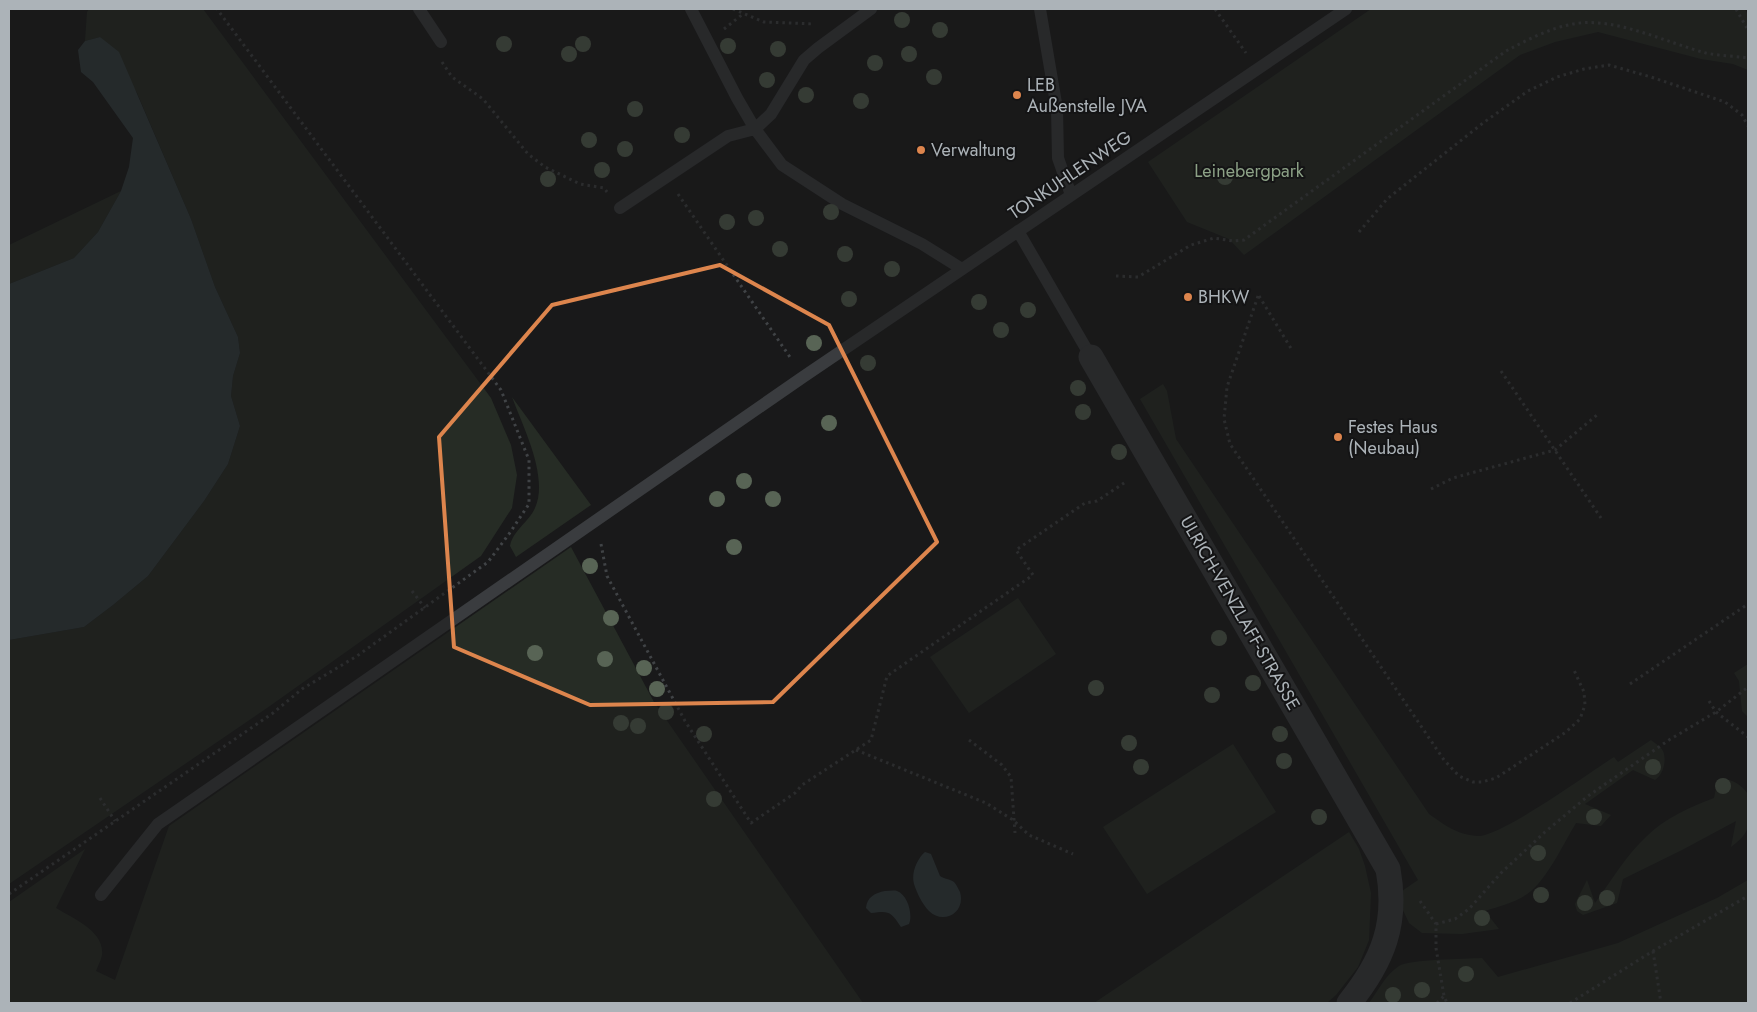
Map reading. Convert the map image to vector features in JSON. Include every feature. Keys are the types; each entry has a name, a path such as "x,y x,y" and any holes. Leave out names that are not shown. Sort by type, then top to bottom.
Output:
{"street":[{"name":"ULRICH-VENZLAFF-STRASSE","path":"1091,357 1388,869 1392,890 1385,943 1376,965 1350,1003"}],"lane":[{"path":"419,9 440,42"},
{"path":"691,9 755,129 782,165 842,204 922,244 962,269"},
{"path":"620,208 728,136 755,129 771,114 804,60 871,9"},
{"path":"1040,9 1058,109 1058,158 1071,195"},
{"name":"TONKUHLENWEG","path":"101,895 158,824 803,377 1346,9"},
{"name":"ULRICH-VENZLAFF-STRASSE","path":"1018,231 1091,357"}],"path":[{"path":"9,894 273,713 302,689 357,656 488,562 529,504 529,460 501,390 217,9"},
{"path":"733,9 764,22 832,25 838,33"},
{"path":"1215,9 1257,70"},
{"path":"1736,9 1748,30"},
{"path":"1116,276 1138,277 1192,245 1214,238 1233,241 1244,240 1506,51 1532,37 1573,24 1602,23 1708,53 1748,58"},
{"path":"440,42 436,53 452,77 484,99 528,154 545,167 580,184 604,188 620,208"},
{"path":"1359,232 1387,199 1483,123 1528,92 1557,77 1584,69 1609,65 1652,77 1725,102 1742,115 1748,126"},
{"path":"667,177 803,377"},
{"path":"1292,350 1258,296 1227,387 1224,418 1230,444 1444,760 1459,776 1473,782 1482,782 1496,778 1566,732 1580,719 1586,705 1584,692 1573,668"},
{"path":"1501,371 1601,518"},
{"path":"1431,489 1453,478 1555,450 1597,415"},
{"path":"596,521 607,576 685,722 751,823 796,793 802,785 871,740 887,676 1033,575 1016,550 1085,503 1097,501 1127,481"},
{"path":"412,590 425,608"},
{"path":"1630,684 1748,604"},
{"path":"1436,924 1455,919 1468,910 1501,872 1588,796 1669,740 1716,712 1748,686"},
{"path":"1709,701 1716,712 1748,737"},
{"path":"969,740 1002,765 1011,777 1015,833"},
{"path":"855,750 986,803 1013,820 1029,835 1074,854"},
{"path":"100,798 115,821"},
{"path":"1570,1003 1653,951 1748,896"},
{"path":"1436,948 1444,996 1447,1003"},
{"path":"1653,951 1661,1003"},
{"path":"1437,1003 1444,996"}],"highlighted area":[{"path":"720,265 829,325 937,542 773,702 590,705 454,647 439,437 552,305"}],"green space":[{"path":"89,9 203,9 491,398 511,445 517,475 512,508 481,556 267,708 9,884 9,640 84,627 148,576 204,501 228,464 240,426 231,396 233,376 240,353 238,337 215,287 191,219 137,93 100,37 85,41 87,12"},
{"name":"Leinebergpark","path":"1371,9 1745,9 1748,15 1748,70 1733,64 1701,59 1598,32 1555,42 1520,55 1244,255 1229,239 1187,222 1148,162"},
{"path":"121,191 98,232 74,258 9,284 9,245"},
{"path":"1163,384 1167,391 1176,439 1429,814 1446,826 1463,833 1477,836 1489,834 1524,816 1614,757 1618,762 1651,740 1663,751 1664,763 1658,778 1655,780 1633,770 1585,804 1611,815 1601,826 1576,823 1550,869 1531,891 1515,901 1485,911 1499,929 1462,934 1422,933 1409,923 1402,908 1402,891 1418,880 1140,399"},
{"path":"512,397 591,505 516,557 510,546 514,535 535,508 539,482 533,452"},
{"path":"571,547 654,702 863,1003 9,1003 9,902 85,849 56,908 93,932 102,946 102,955 96,971 115,980 169,826"},
{"path":"1018,598 1056,654 969,713 930,657"},
{"path":"1748,664 1748,717 1742,711 1739,681 1734,673"},
{"path":"1233,744 1276,812 1147,894 1103,827"},
{"path":"1718,779 1735,782 1748,794 1749,818 1747,830 1739,841 1731,847 1736,821 1623,879 1617,903 1583,915 1577,911 1575,904 1587,880 1595,903 1639,843 1662,824 1678,814 1714,798"},
{"path":"1349,832 1359,849 1371,893 1369,940 1358,967 1336,995 1327,1003 1094,1003"},
{"path":"1748,880 1748,1003 1369,1003 1390,973 1405,964 1482,958 1498,977 1618,943 1717,898"}],"shaded area":[{"path":"100,37 119,52 191,219 215,287 238,337 240,353 233,376 231,396 240,426 228,464 204,501 148,576 84,627 9,640 9,284 74,258 98,232 121,191 129,167 133,138 93,82 81,72 78,50 85,41"},
{"path":"925,852 931,854 940,876 954,882 960,892 960,906 957,911 947,917 935,915 929,911 920,898 914,884 914,871 917,862"},
{"path":"885,891 897,891 907,901 910,911 909,924 901,927 894,917 888,913 871,913 866,908 872,896"}],"place":[{"name":"LEB Außenstelle JVA","path":"1017,95"},
{"name":"Verwaltung","path":"921,150"},
{"name":"BHKW","path":"1188,297"},
{"name":"Festes Haus (Neubau)","path":"1338,437"}]}
